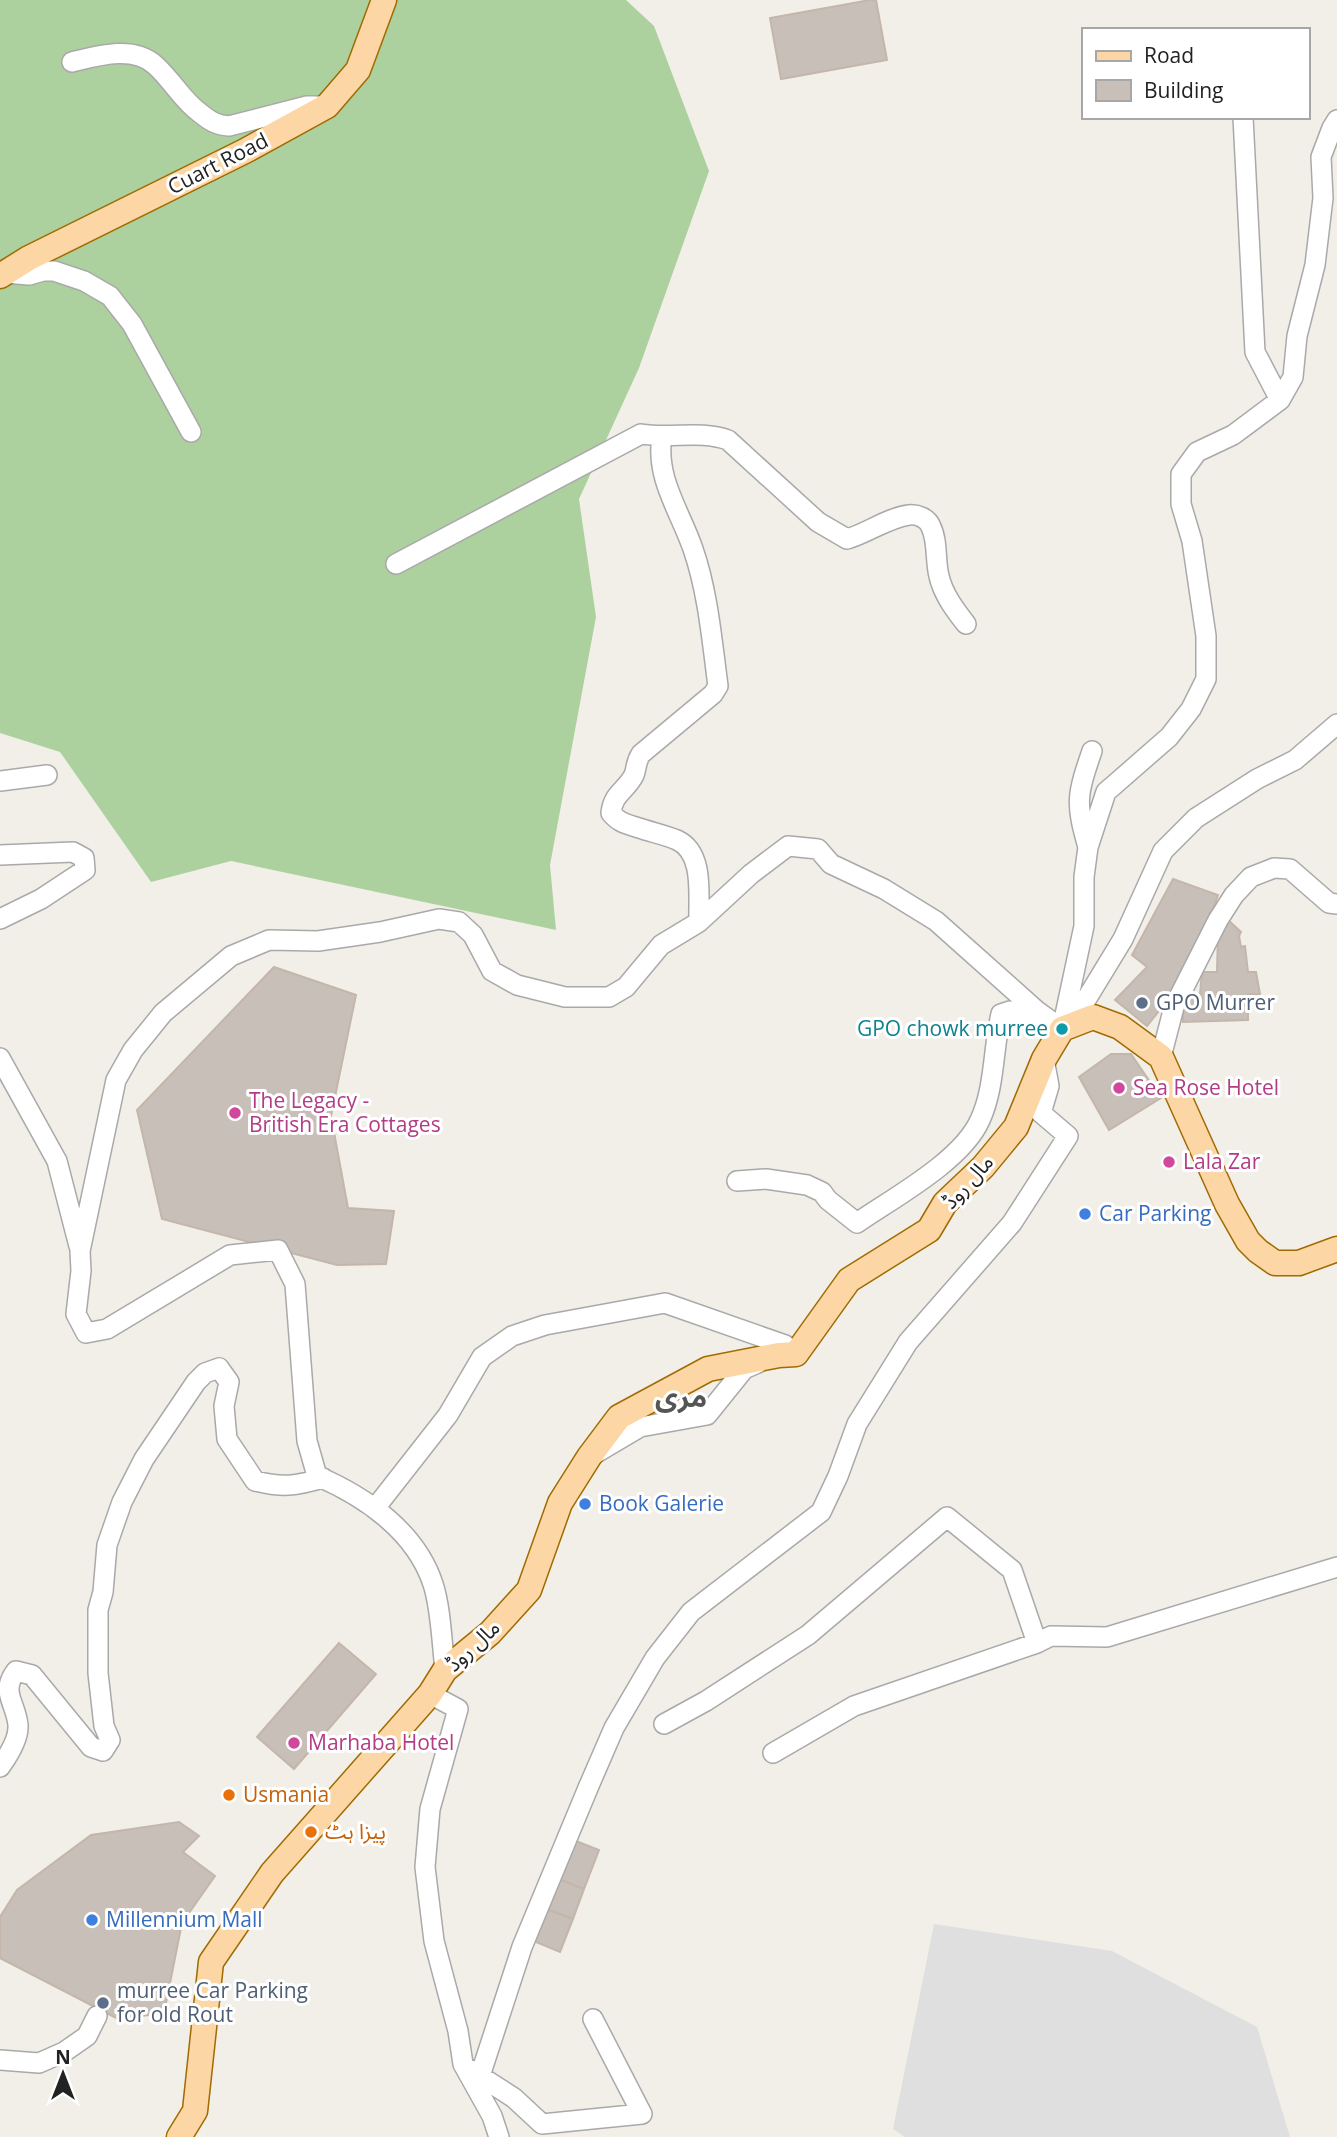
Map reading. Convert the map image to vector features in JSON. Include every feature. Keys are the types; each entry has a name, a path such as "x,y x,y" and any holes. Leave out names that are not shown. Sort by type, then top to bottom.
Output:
{"main road":[{"name":"Cuart Road","path":"2,274 245,151 327,106 358,70 384,0"},
{"path":"1062,1029 1093,1017 1119,1027 1161,1057 1227,1204 1248,1241 1275,1263 1299,1263 1337,1249"},
{"name":"مال روڈ","path":"179,2137 195,2111 211,1962 272,1873 430,1694 445,1670 490,1633 529,1590 560,1503 589,1457 619,1417 708,1369 788,1354 849,1280 929,1230 945,1203 983,1167 1016,1127 1044,1059 1062,1029"}],"street":[{"path":"72,62 103,54 137,56 154,64 188,105 215,125 229,126 307,106 327,106"},
{"path":"1243,119 1255,352 1280,400"},
{"path":"1062,1029 1084,926 1084,877 1088,847 1106,792 1169,737 1191,709 1206,679 1206,636 1192,541 1181,504 1181,474 1197,452 1233,435 1280,400 1293,377 1297,337 1315,265 1323,198 1321,157 1337,120"},
{"path":"2,274 29,275 54,271 84,281 110,296 132,324 191,432"},
{"path":"396,564 642,433 662,436 714,435 728,440 818,522 847,538 900,517 912,514 923,517 931,526 939,578 953,607 966,624"},
{"path":"662,436 660,450 670,499 693,548 709,616 718,686 713,694 641,754 635,763 635,774 612,801 611,813 618,822 678,840 689,848 698,877 699,922"},
{"path":"1062,1029 1084,1003 1123,939 1163,851 1196,818 1257,779 1295,760 1337,723"},
{"path":"1088,847 1079,814 1079,790 1091,751"},
{"path":"0,781 47,775"},
{"path":"80,1251 116,1080 133,1051 163,1013 231,956 269,940 318,941 439,919 459,922 473,935 492,971 517,985 565,997 609,997 626,987 661,945 699,922 751,874 788,846 818,849 831,864 884,889 936,921 1037,1011 1062,1029"},
{"path":"0,855 73,852 84,858 85,870 41,899 0,919"},
{"path":"1161,1057 1174,1007 1218,920 1234,895 1251,877 1274,868 1290,869 1329,903 1337,904"},
{"path":"737,1181 760,1179 807,1185 822,1192 856,1223 942,1164 969,1138 981,1119 987,1096 1001,1014 1010,1011 1036,1024 1062,1029"},
{"path":"0,1058 57,1161 80,1251 81,1271 76,1314 86,1333 107,1329 230,1255 278,1250 295,1284 307,1441 317,1476 376,1507 420,1552 434,1586 445,1670"},
{"path":"480,2076 522,1948 584,1799 614,1728 655,1658 691,1612 821,1511 838,1476 857,1424 908,1342 1012,1223 1068,1136 1041,1113 1049,1086 1044,1059"},
{"path":"376,1507 410,1467 448,1415 482,1357 512,1336 569,1320 665,1303 785,1345 788,1354"},
{"name":"مال روڈ","path":"589,1457 640,1427 707,1415 744,1369 788,1354"},
{"path":"0,1767 19,1727 8,1692 9,1680 16,1671 32,1675 90,1747 103,1751 110,1740 104,1726 98,1673 98,1610 103,1592 107,1545 122,1502 144,1459 196,1382 205,1373 219,1368 229,1382 224,1406 227,1439 255,1480 277,1487 323,1478"},
{"path":"664,1724 706,1701 808,1635 947,1517 1012,1570 1037,1643"},
{"path":"773,1753 854,1706 1051,1636 1107,1637 1337,1567"},
{"path":"430,1694 458,1709 430,1809 425,1867 434,1941 458,2031 463,2064 492,2116 499,2137"},
{"path":"0,2060 39,2063 64,2052 87,2036 97,2016"},
{"path":"463,2064 514,2098 542,2124 642,2114 593,2019"}],"shaded area":[{"path":"934,1924 1112,1951 1257,2027 1290,2137 905,2137 893,2129"}],"green space":[{"path":"0,0 626,0 654,26 709,171 639,368 579,499 596,617 550,865 556,930 231,861 151,882 60,752 0,733"}],"building":[{"path":"876,0 887,60 781,79 770,18"},
{"path":"1173,879 1218,895 1190,972 1147,1026 1115,1000 1147,967 1132,955"},
{"path":"1227,919 1241,932 1239,936 1241,947 1245,946 1248,972 1256,972 1260,994 1248,994 1248,1020 1183,1022 1183,993 1200,994 1202,972 1217,972 1218,933"},
{"name":"The Legacy - British Era Cottages","path":"274,967 356,995 331,1116 348,1208 394,1211 386,1264 337,1265 162,1219 137,1110"},
{"name":"Sea Rose Hotel","path":"1111,1054 1131,1054 1161,1098 1109,1130 1079,1077"},
{"path":"339,1643 376,1674 294,1769 257,1737"},
{"name":"Millennium Mall","path":"179,1822 199,1836 183,1852 215,1876 182,1923 164,2013 118,2019 0,1958 0,1917 17,1890 91,1835"},
{"path":"571,1839 599,1850 584,1889 556,1878"},
{"path":"556,1878 584,1889 573,1919 544,1908"},
{"path":"544,1908 573,1919 560,1952 531,1940"}],"place":[{"name":"GPO Murrer","path":"1142,1003"},
{"name":"GPO chowk murree","path":"1062,1029"},
{"name":"Sea Rose Hotel","path":"1119,1088"},
{"name":"The Legacy - British Era Cottages","path":"235,1113"},
{"name":"Lala Zar","path":"1169,1162"},
{"name":"Car Parking","path":"1085,1214"},
{"name":"Book Galerie","path":"585,1504"},
{"name":"Marhaba Hotel","path":"294,1743"},
{"name":"Usmania","path":"229,1795"},
{"name":"پیزا ہٹ","path":"311,1832"},
{"name":"Millennium Mall","path":"92,1920"},
{"name":"murree Car Parking for old Rout","path":"103,2003"}],"district":[{"name":"مری","path":"681,1397"}]}
